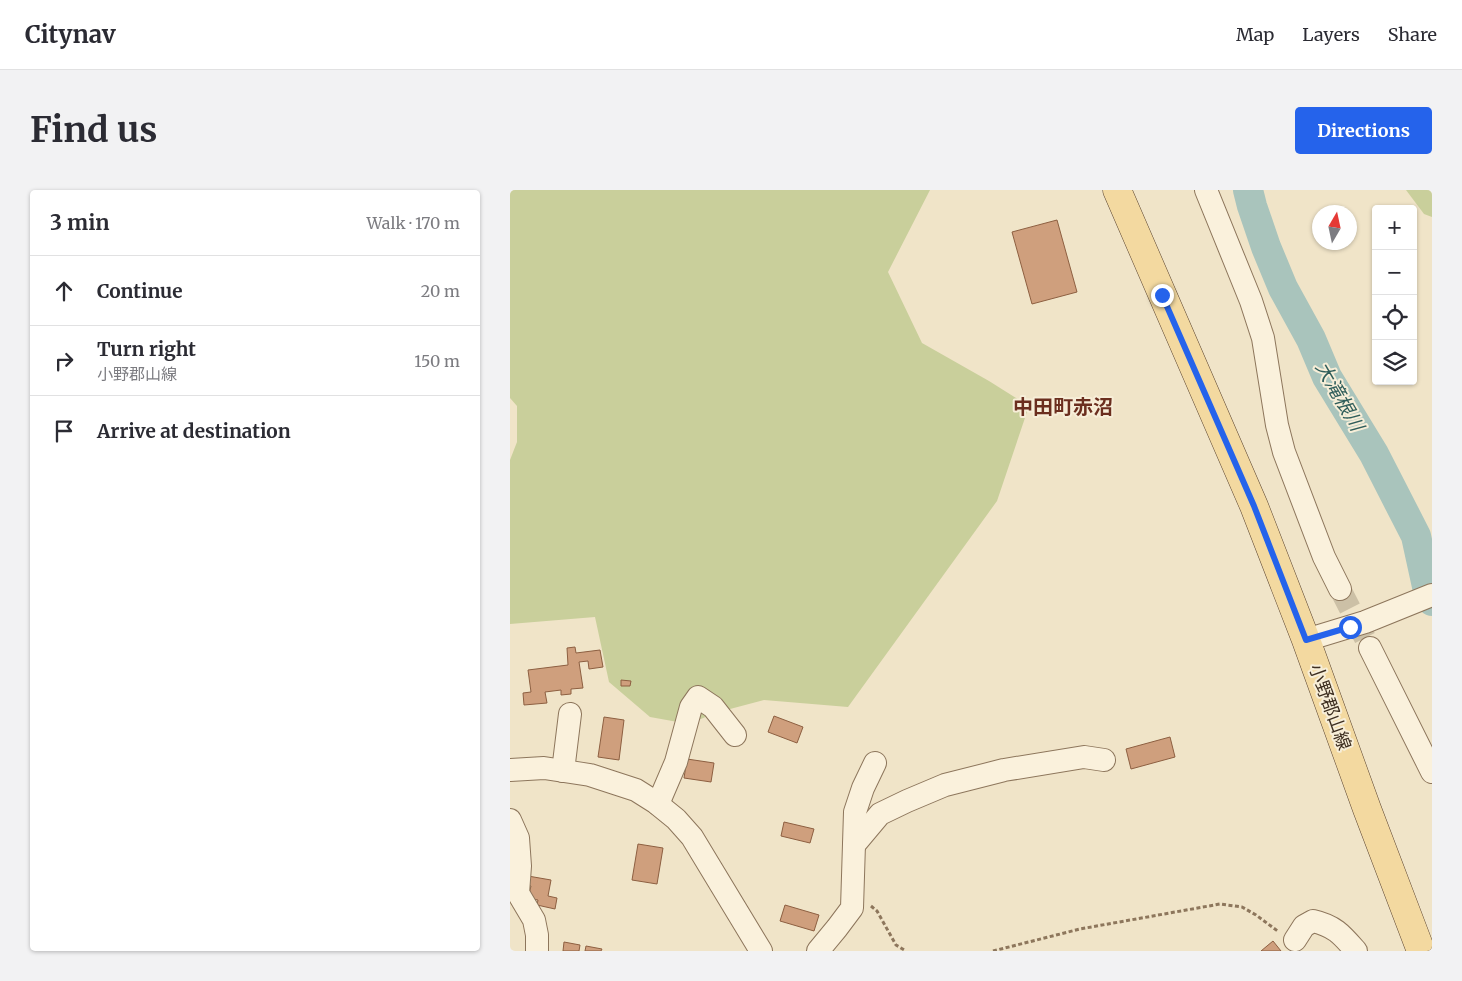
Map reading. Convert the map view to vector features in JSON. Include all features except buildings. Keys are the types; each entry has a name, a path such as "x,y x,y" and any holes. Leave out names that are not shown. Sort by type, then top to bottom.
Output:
{"main road":[{"name":"小野郡山線","path":"1117,190 1254,506 1306,640 1421,951"}],"street":[{"path":"1206,190 1251,301 1263,338 1277,425 1284,452 1324,557 1340,589"},
{"path":"1306,640 1365,622 1432,595"},
{"path":"1370,648 1432,772"},
{"path":"658,804 676,762 691,707 698,697 713,707 735,735"},
{"path":"563,771 570,714"},
{"path":"854,845 880,814 945,784 1004,770 1084,757 1104,760"},
{"path":"818,951 852,908 855,812 863,788 875,763"},
{"path":"510,770 544,768 590,775 636,790 658,804 676,819 692,837 761,951"},
{"path":"510,820 518,838 520,866 514,899 534,920 537,951"},
{"path":"1295,940 1304,926 1314,920 1326,924 1335,930 1356,951"}],"path":[{"path":"852,908 861,903 871,906 877,911 896,945 906,951"},
{"path":"993,951 1080,929 1220,904 1242,907 1278,932 1295,940"}],"green space":[{"path":"510,190 930,190 888,272 922,343 1029,406 997,501 848,707 764,700 715,713 689,724 650,717 609,682 595,617 510,624 510,460 517,442 517,406 510,398"},
{"path":"1406,190 1432,190 1432,217 1424,214"}],"waterway":[{"name":"大滝根川","path":"1248,190 1266,247 1283,288 1311,339 1327,377 1374,454 1416,536 1432,601"}],"tunnel":[{"path":"1340,589 1370,648"}],"district":[{"name":"中田町赤沼","path":"1063,407"}],"route":[{"path":"1162,295 1254,506 1306,640 1350,627"}]}
